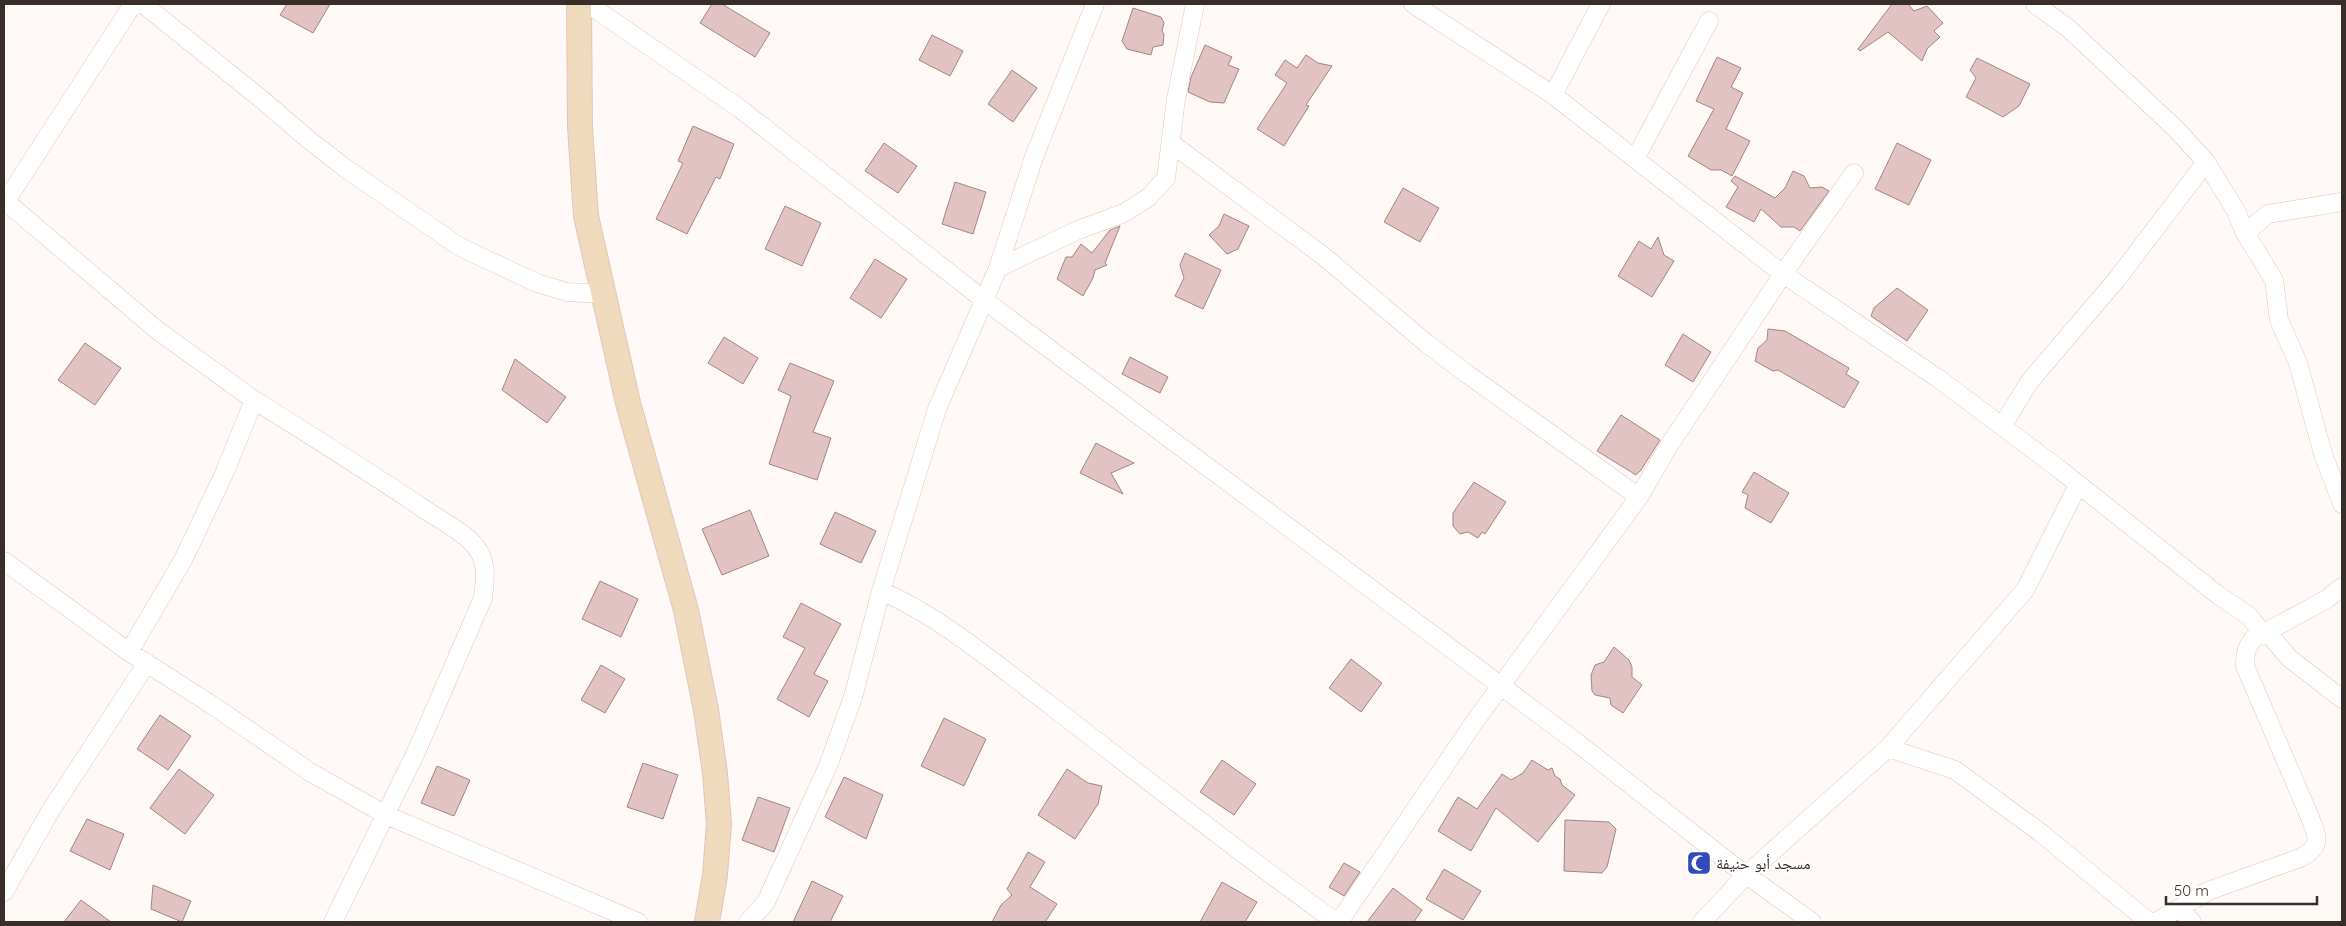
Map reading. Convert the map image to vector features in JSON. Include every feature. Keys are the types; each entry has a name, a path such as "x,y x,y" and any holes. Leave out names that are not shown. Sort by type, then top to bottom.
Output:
{"main road":[{"path":"579,4 580,127 586,216 628,403 686,610 706,710 715,773 719,824 711,921"}],"street":[{"path":"588,4 739,108 984,300 1575,740 1746,875 1812,922"},
{"path":"748,922 766,902 828,766 853,697 881,591 937,409 998,268 1034,157 1095,4"},
{"path":"998,268 1078,230 1124,213 1149,197 1166,178 1172,144 1176,99 1195,4"},
{"path":"1413,4 1553,95 1783,274 1939,379 2002,426 2218,596 2249,616 2289,658 2342,699"},
{"path":"1553,95 1601,4"},
{"path":"2035,4 2068,28 2104,61 2176,129 2206,162 2236,211 2245,233 2274,280 2280,320 2298,363 2323,454 2342,504"},
{"path":"333,922 417,750 483,598 485,577 483,560 476,546 457,532 360,467 254,400 157,330 4,202 144,5 345,168 460,247 537,283 567,292 604,294"},
{"path":"1635,159 1709,21"},
{"path":"1172,144 1322,255 1426,343 1467,374 1639,497"},
{"path":"2002,426 2030,381 2117,279 2206,162"},
{"path":"881,591 923,613 994,663 1122,760 1206,827 1337,922 1467,732 1639,497 1668,447 1783,274 1854,174"},
{"path":"2245,233 2268,214 2342,202"},
{"path":"129,652 183,560 224,474 254,400"},
{"path":"1702,922 1746,875 1888,748 2025,590 2078,485"},
{"path":"4,561 129,652 310,772 386,815 638,922"},
{"path":"2156,922 2186,916 2208,891 2300,858 2310,853 2316,844 2317,838 2309,814 2245,666 2245,655 2247,646 2264,632 2327,599 2342,587"},
{"path":"4,892 56,802 147,663"},
{"path":"1888,748 1955,770 2041,832 2149,922"}],"building":[{"path":"287,4 330,4 313,33 280,15"},
{"path":"712,4 722,4 770,33 755,57 700,23"},
{"path":"1892,4 1908,4 1914,11 1927,6 1943,23 1934,31 1940,37 1927,49 1922,61 1888,32 1860,51 1858,49"},
{"path":"1133,8 1161,17 1164,23 1162,31 1164,34 1163,45 1153,47 1151,55 1127,49 1122,41"},
{"path":"932,35 963,51 950,76 919,60"},
{"path":"1205,45 1232,57 1228,65 1239,69 1224,103 1210,102 1188,92 1191,77"},
{"path":"1306,55 1318,63 1332,66 1306,105 1309,106 1284,146 1257,129 1287,83 1275,75 1285,60 1297,68"},
{"path":"1717,57 1741,68 1731,87 1743,93 1726,129 1750,141 1732,176 1721,170 1711,170 1688,156 1714,109 1696,101"},
{"path":"1977,58 2030,84 2019,106 2003,117 1966,97 1976,78 1970,70"},
{"path":"1012,70 1037,88 1013,122 988,104"},
{"path":"693,126 734,144 720,179 716,177 687,234 656,219 683,163 678,161"},
{"path":"884,143 917,166 898,193 865,171"},
{"path":"1897,143 1931,160 1909,205 1875,189"},
{"path":"1793,171 1804,176 1810,188 1822,187 1829,191 1800,231 1794,227 1781,227 1761,209 1754,222 1726,207 1738,187 1731,181 1735,176 1775,198 1785,188"},
{"path":"955,182 986,192 973,234 942,224"},
{"path":"1403,188 1439,208 1420,242 1384,222"},
{"path":"785,206 821,223 802,266 765,249"},
{"path":"1224,214 1249,226 1238,249 1227,254 1209,235 1219,226"},
{"path":"1120,226 1105,263 1107,265 1095,270 1093,278 1083,296 1057,279 1066,257 1072,257 1081,244 1092,253 1110,230"},
{"path":"1658,237 1664,255 1674,261 1652,297 1618,276 1639,241 1651,249"},
{"path":"1185,253 1221,270 1203,309 1175,296 1184,278 1180,265"},
{"path":"875,259 907,279 881,318 850,298"},
{"path":"1897,288 1928,310 1907,341 1871,316 1874,308"},
{"path":"1768,329 1785,331 1849,368 1846,374 1859,382 1844,408 1778,370 1773,371 1755,361 1758,348 1767,340"},
{"path":"1683,334 1711,352 1693,382 1665,365"},
{"path":"724,337 758,358 743,384 708,363"},
{"path":"85,343 121,368 95,405 58,380"},
{"path":"1130,357 1168,377 1160,393 1122,374"},
{"path":"515,359 566,397 547,423 502,390"},
{"path":"790,363 834,381 813,432 831,438 817,480 769,464 791,396 778,390"},
{"path":"1621,415 1660,440 1636,475 1597,451"},
{"path":"1096,443 1134,463 1111,473 1123,494 1080,473"},
{"path":"1754,472 1789,493 1771,523 1745,508 1748,495 1742,492"},
{"path":"1474,482 1506,502 1485,534 1482,532 1478,538 1468,532 1460,534 1453,526 1453,513"},
{"path":"750,510 769,556 722,575 702,529"},
{"path":"835,512 876,531 861,563 820,544"},
{"path":"600,581 638,599 621,637 582,619"},
{"path":"801,603 841,624 814,674 828,681 809,717 777,699 805,648 783,637"},
{"path":"1614,647 1629,660 1632,667 1632,677 1642,685 1623,713 1611,705 1610,698 1595,695 1592,691 1591,675 1595,665 1604,662"},
{"path":"1351,659 1382,683 1361,712 1329,688"},
{"path":"601,665 625,679 605,713 581,700"},
{"path":"160,715 191,736 168,770 137,749"},
{"path":"944,718 986,739 964,786 921,766"},
{"path":"1222,760 1256,784 1234,815 1200,792"},
{"path":"1532,760 1548,770 1552,768 1562,785 1575,795 1538,842 1496,808 1471,851 1438,831 1458,797 1477,809 1502,774 1511,780 1523,773"},
{"path":"643,763 678,775 663,819 627,807"},
{"path":"437,766 470,780 454,816 421,803"},
{"path":"179,769 214,795 185,834 150,808"},
{"path":"1067,769 1088,783 1102,786 1098,804 1075,839 1038,815"},
{"path":"844,777 883,795 866,839 825,817"},
{"path":"758,797 790,808 774,852 742,840"},
{"path":"87,819 124,834 110,870 70,851"},
{"path":"1565,820 1609,822 1616,829 1607,867 1602,873 1564,871"},
{"path":"1028,852 1045,862 1030,887 1057,904 1045,922 992,922 1001,905 1012,895 1007,889"},
{"path":"1344,863 1360,872 1344,896 1329,887"},
{"path":"1444,869 1481,891 1463,920 1426,899"},
{"path":"812,881 843,896 830,922 793,922"},
{"path":"1222,882 1257,902 1245,922 1200,922"},
{"path":"153,885 191,901 182,922 151,909"},
{"path":"1393,888 1422,910 1414,922 1367,922"},
{"path":"81,900 111,922 64,922"}],"place":[{"name":"مسجد أبو حنيفة","path":"1699,863"}]}
